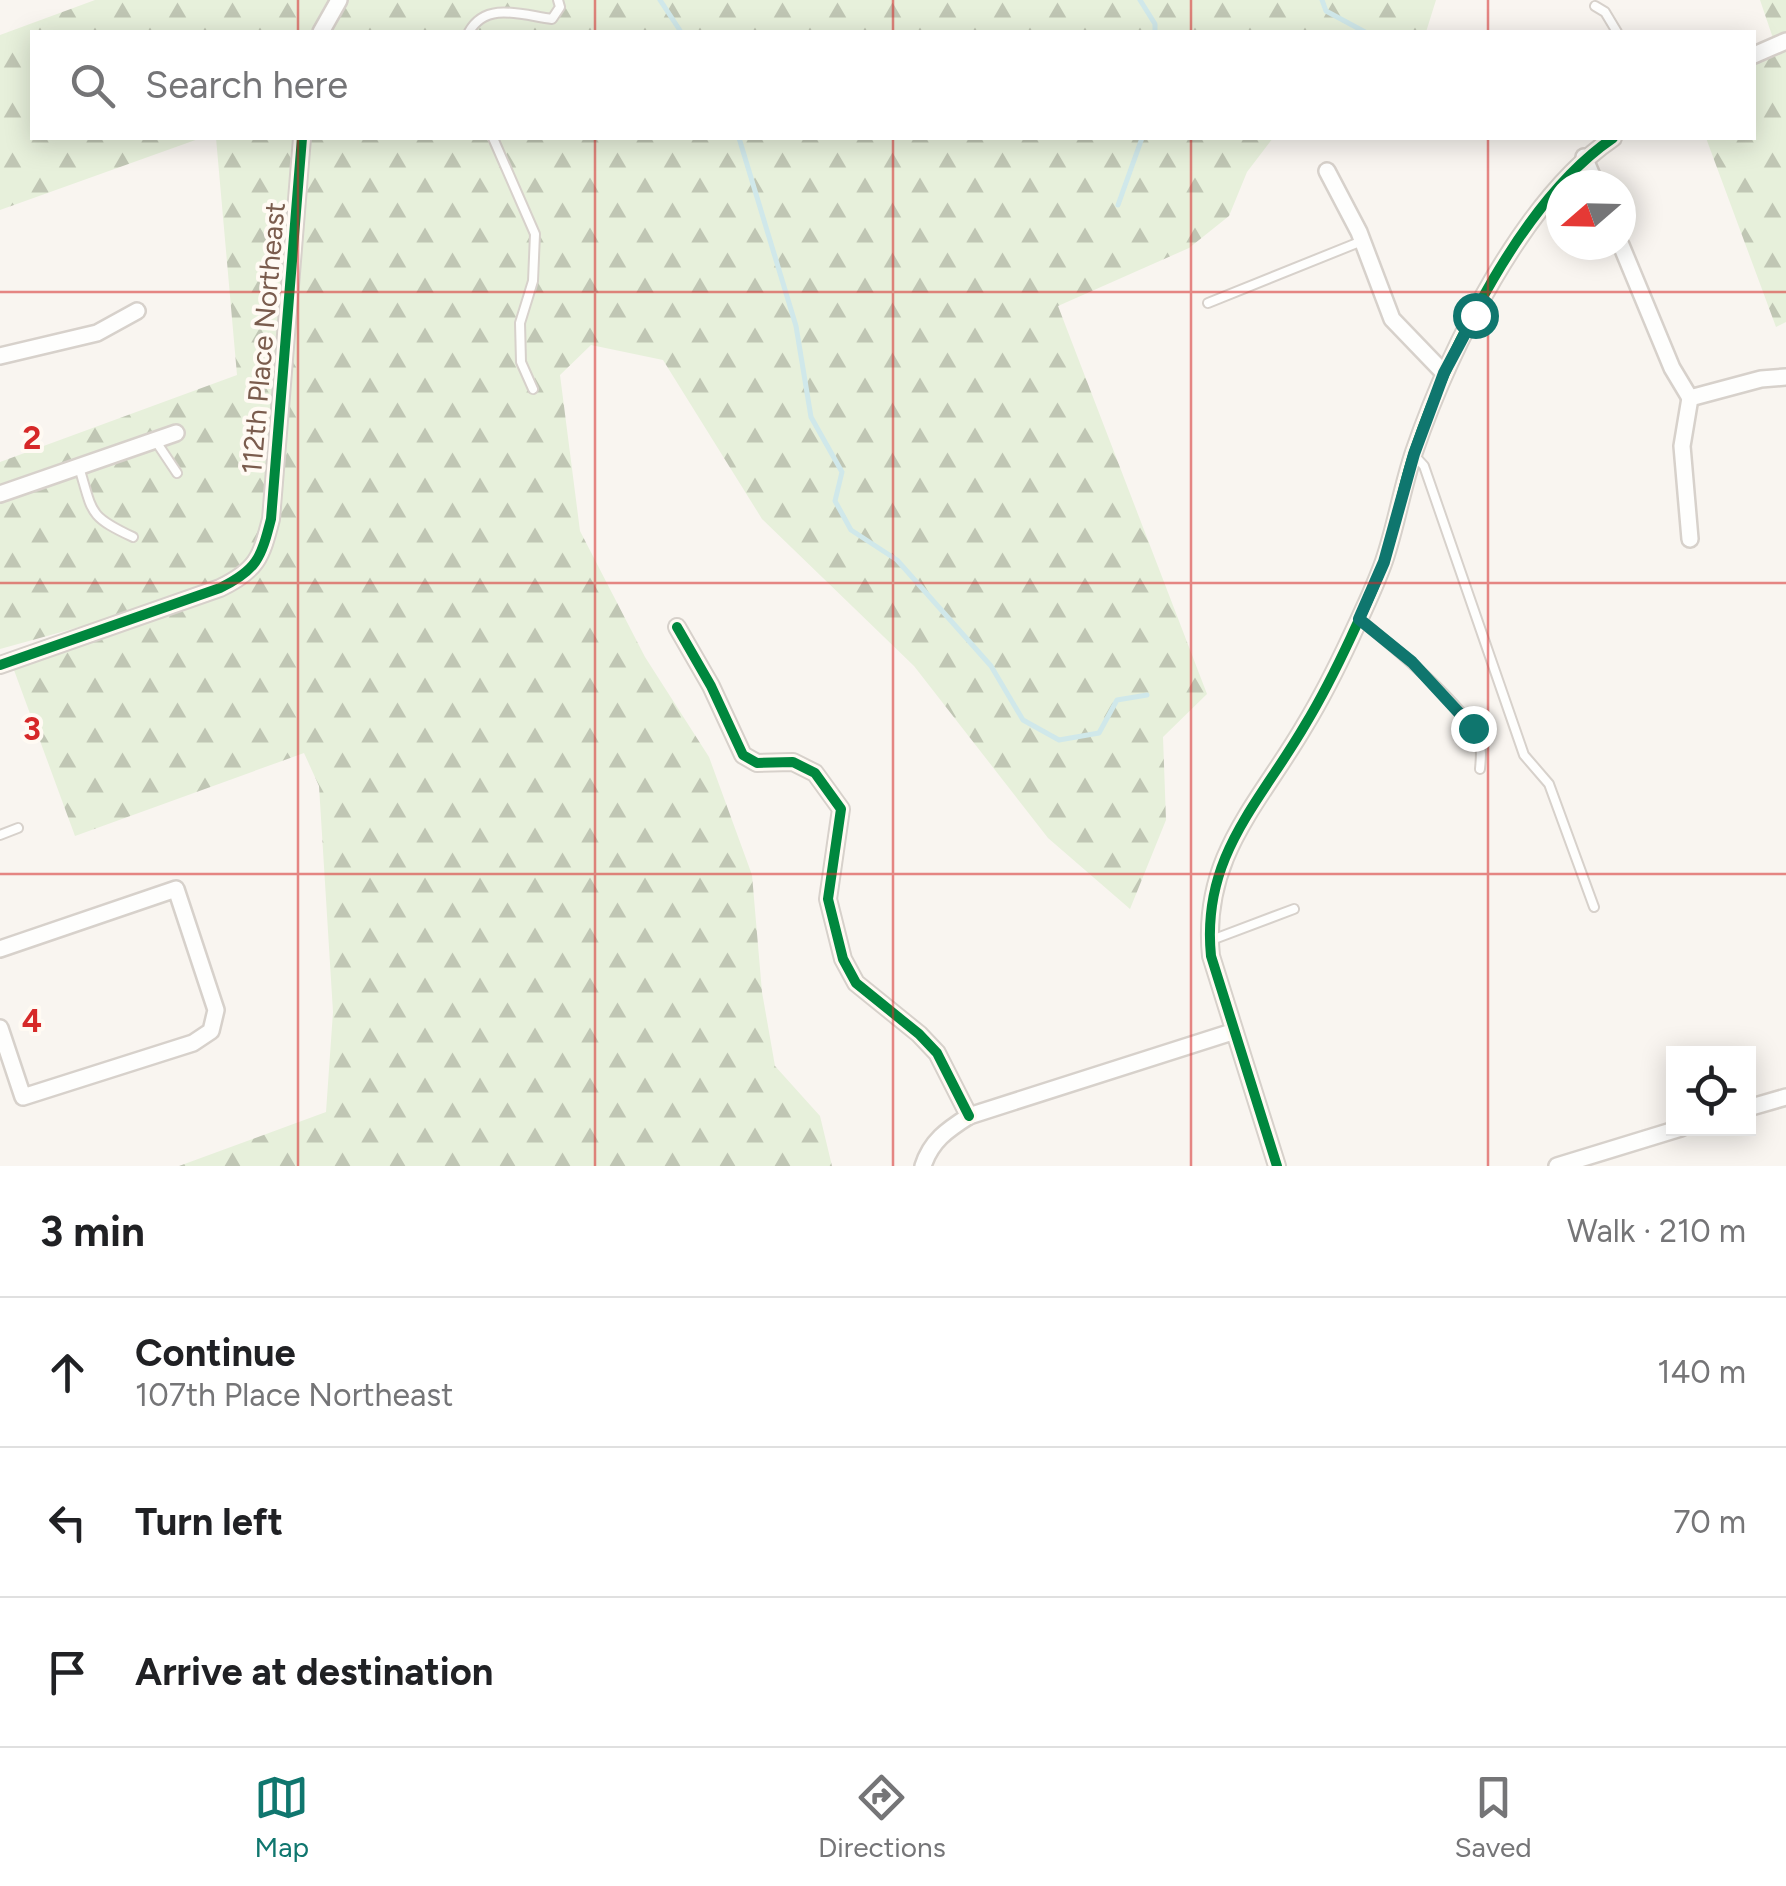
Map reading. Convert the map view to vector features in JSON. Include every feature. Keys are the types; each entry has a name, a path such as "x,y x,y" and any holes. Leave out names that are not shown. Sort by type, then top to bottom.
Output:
{"street":[{"path":"321,30 339,0"},
{"path":"1756,54 1786,40"},
{"name":"112th Place Northeast","path":"0,666 220,588 258,564 271,519 302,140"},
{"path":"1277,1166 1232,1032 1209,941 1207,922 1224,854 1306,724 1359,619 1384,562 1414,454 1444,373 1531,218 1584,157 1610,140"},
{"path":"1584,157 1590,170"},
{"path":"1327,172 1362,241 1392,318 1444,373"},
{"path":"1627,260 1672,368 1690,398 1682,446 1690,539"},
{"path":"0,356 97,332 136,311"},
{"path":"1690,398 1761,379 1786,377"},
{"path":"0,494 176,434"},
{"path":"677,627 744,756 758,762 793,762 815,773 842,809 828,899 843,959 856,983 937,1053 969,1116"},
{"path":"0,950 176,889 216,1010 211,1032 193,1043 23,1097 0,1028"},
{"path":"923,1166 929,1148 969,1116 1232,1032"},
{"path":"1756,1106 1786,1097"},
{"path":"1557,1166 1666,1133"}],"lane":[{"path":"470,30 475,21 492,11 552,19 560,7 558,0"},
{"path":"1595,6 1606,12 1616,30"},
{"path":"494,140 535,234 533,281 520,323 521,362 533,389"},
{"path":"1208,303 1362,241"},
{"path":"154,440 177,472"},
{"path":"1414,454 1424,466 1524,754 1550,784 1594,907"},
{"path":"79,467 91,507 102,522 133,537"},
{"path":"1359,619 1412,662 1473,728 1480,742 1480,769"},
{"path":"0,835 18,828"},
{"path":"1209,941 1294,909"}],"green space":[{"path":"95,0 1436,0 1427,30 30,30 30,140 195,140 0,210 0,35"},
{"path":"1760,0 1786,0 1786,322 1776,327 1707,140 1756,140 1756,62 1777,50"},
{"path":"216,140 1271,140 1247,172 1229,216 1189,248 1058,306 1207,694 1163,737 1166,820 1130,909 1048,838 914,666 762,519 663,360 591,345 560,375 580,531 645,657 709,757 752,875 762,992 775,1066 820,1116 832,1166 179,1166 326,1112 333,1012 319,786 304,753 75,836 11,662 199,594 0,649 0,462 237,375"}],"waterway":[{"path":"660,0 680,30"},
{"path":"1140,0 1155,30"},
{"path":"1322,0 1326,11 1361,30"},
{"path":"740,140 796,326 811,417 842,472 835,501 851,530 897,560 991,666 1023,720 1059,740 1099,733 1117,700 1147,695"},
{"path":"1118,205 1141,140"}],"cycle path":[{"path":"0,665 220,588 256,561 271,519 302,140"},
{"path":"1277,1166 1211,956 1210,921 1224,860 1252,807 1317,704 1368,600 1388,548 1414,452 1469,324 1520,237 1549,198 1611,140"},
{"path":"677,627 711,686 743,755 757,763 793,762 815,773 841,809 828,899 843,959 856,983 937,1053 969,1116"}],"route":[{"path":"1473,728 1412,662 1359,619 1384,562 1414,454 1444,373 1475,315"}]}
